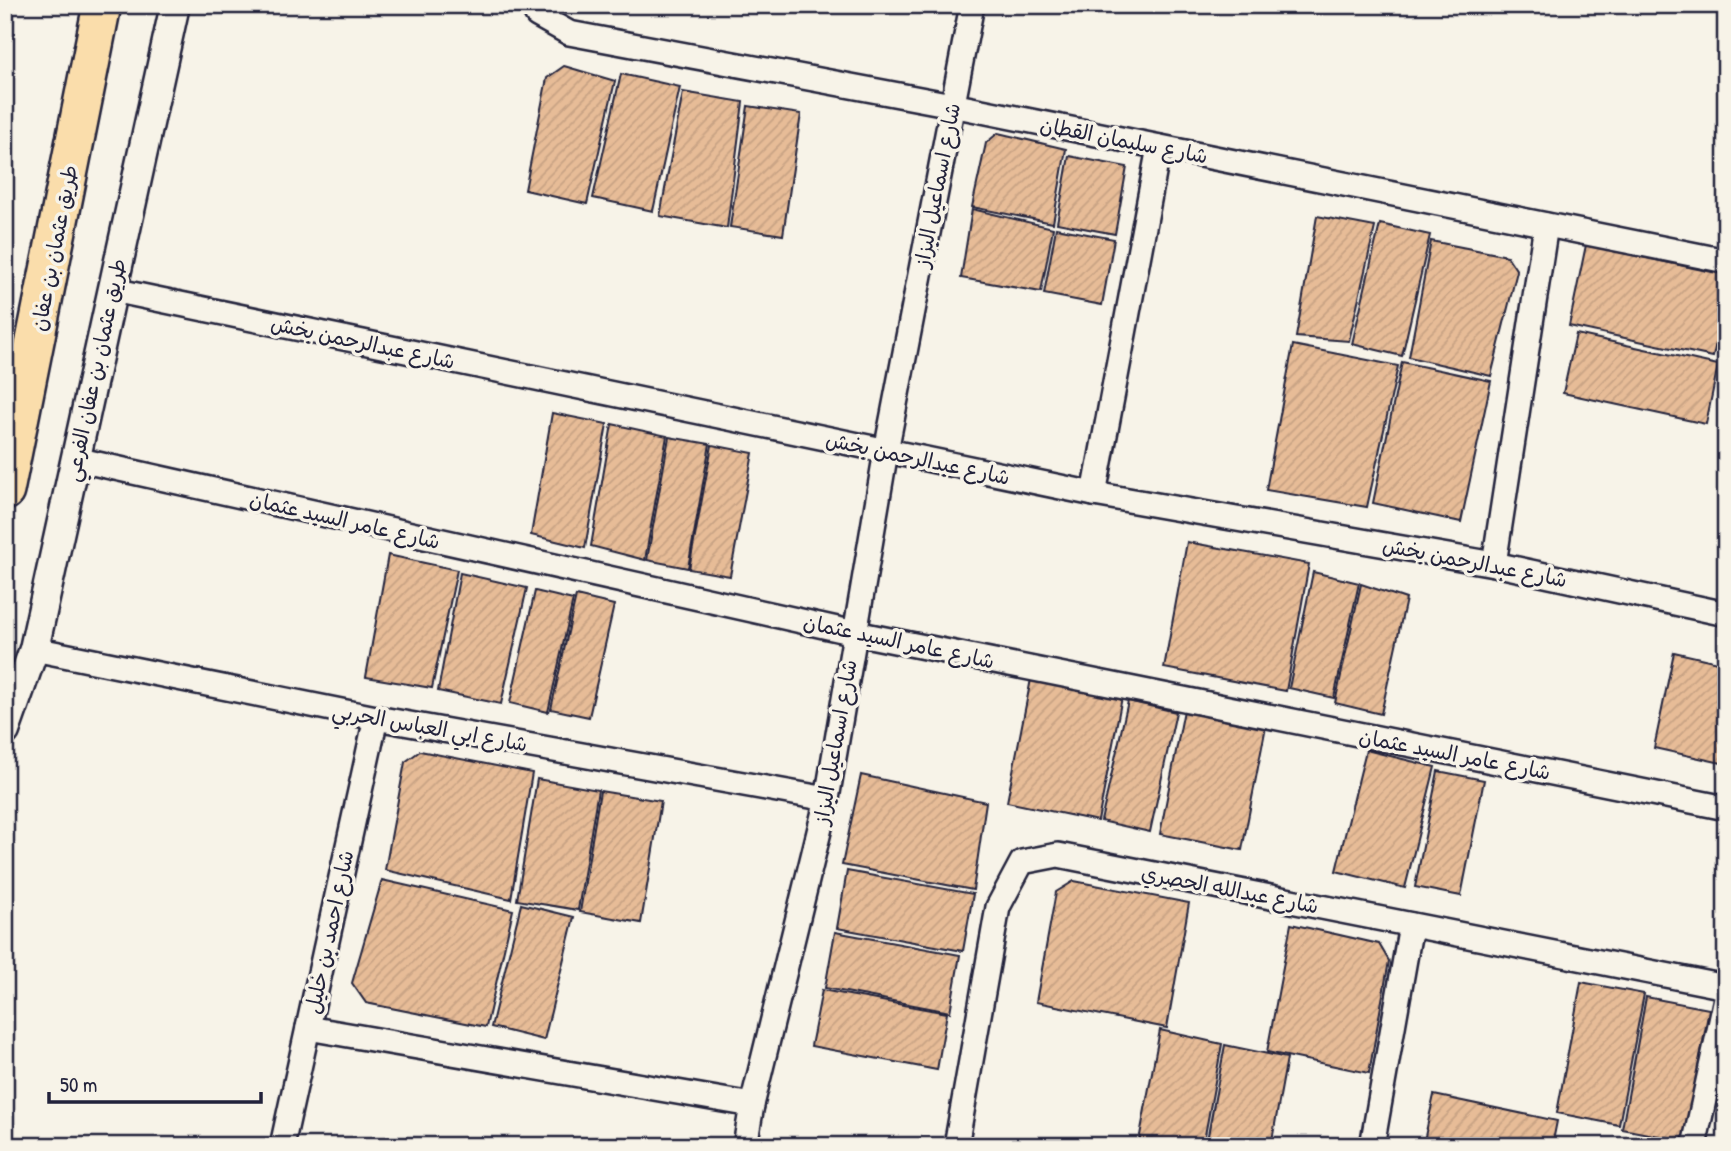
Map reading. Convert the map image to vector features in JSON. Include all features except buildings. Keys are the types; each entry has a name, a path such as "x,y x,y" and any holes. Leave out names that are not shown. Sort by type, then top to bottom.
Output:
{"main road":[{"name":"طريق عثمان بن عفان","path":"5,491 102,5"}],"street":[{"name":"طريق عثمان بن عفان الفرعي","path":"5,731 34,649 175,5"},
{"name":"شارع سليمان القطان","path":"532,5 537,15 569,33 952,105 1726,261"},
{"name":"شارع اسماعيل البزاز","path":"745,1146 752,1105 827,799 886,451 972,5"},
{"path":"1094,494 1159,147"},
{"path":"1494,564 1546,225"},
{"name":"شارع عبدالرحمن بخش","path":"113,290 1094,494 1494,564 1726,614"},
{"name":"شارع عامر السيد عثمان","path":"75,459 855,633 1726,808"},
{"name":"شارع ابي العباس الحربي","path":"34,649 376,718 827,799"},
{"name":"شارع احمد بن خليل","path":"282,1146 376,718"},
{"name":"شارع عبدالله الحصري","path":"956,1146 998,907 1022,862 1058,855 1726,987"},
{"path":"1372,1146 1410,925"},
{"path":"1694,1146 1726,998"},
{"path":"308,1028 752,1105"}]}
